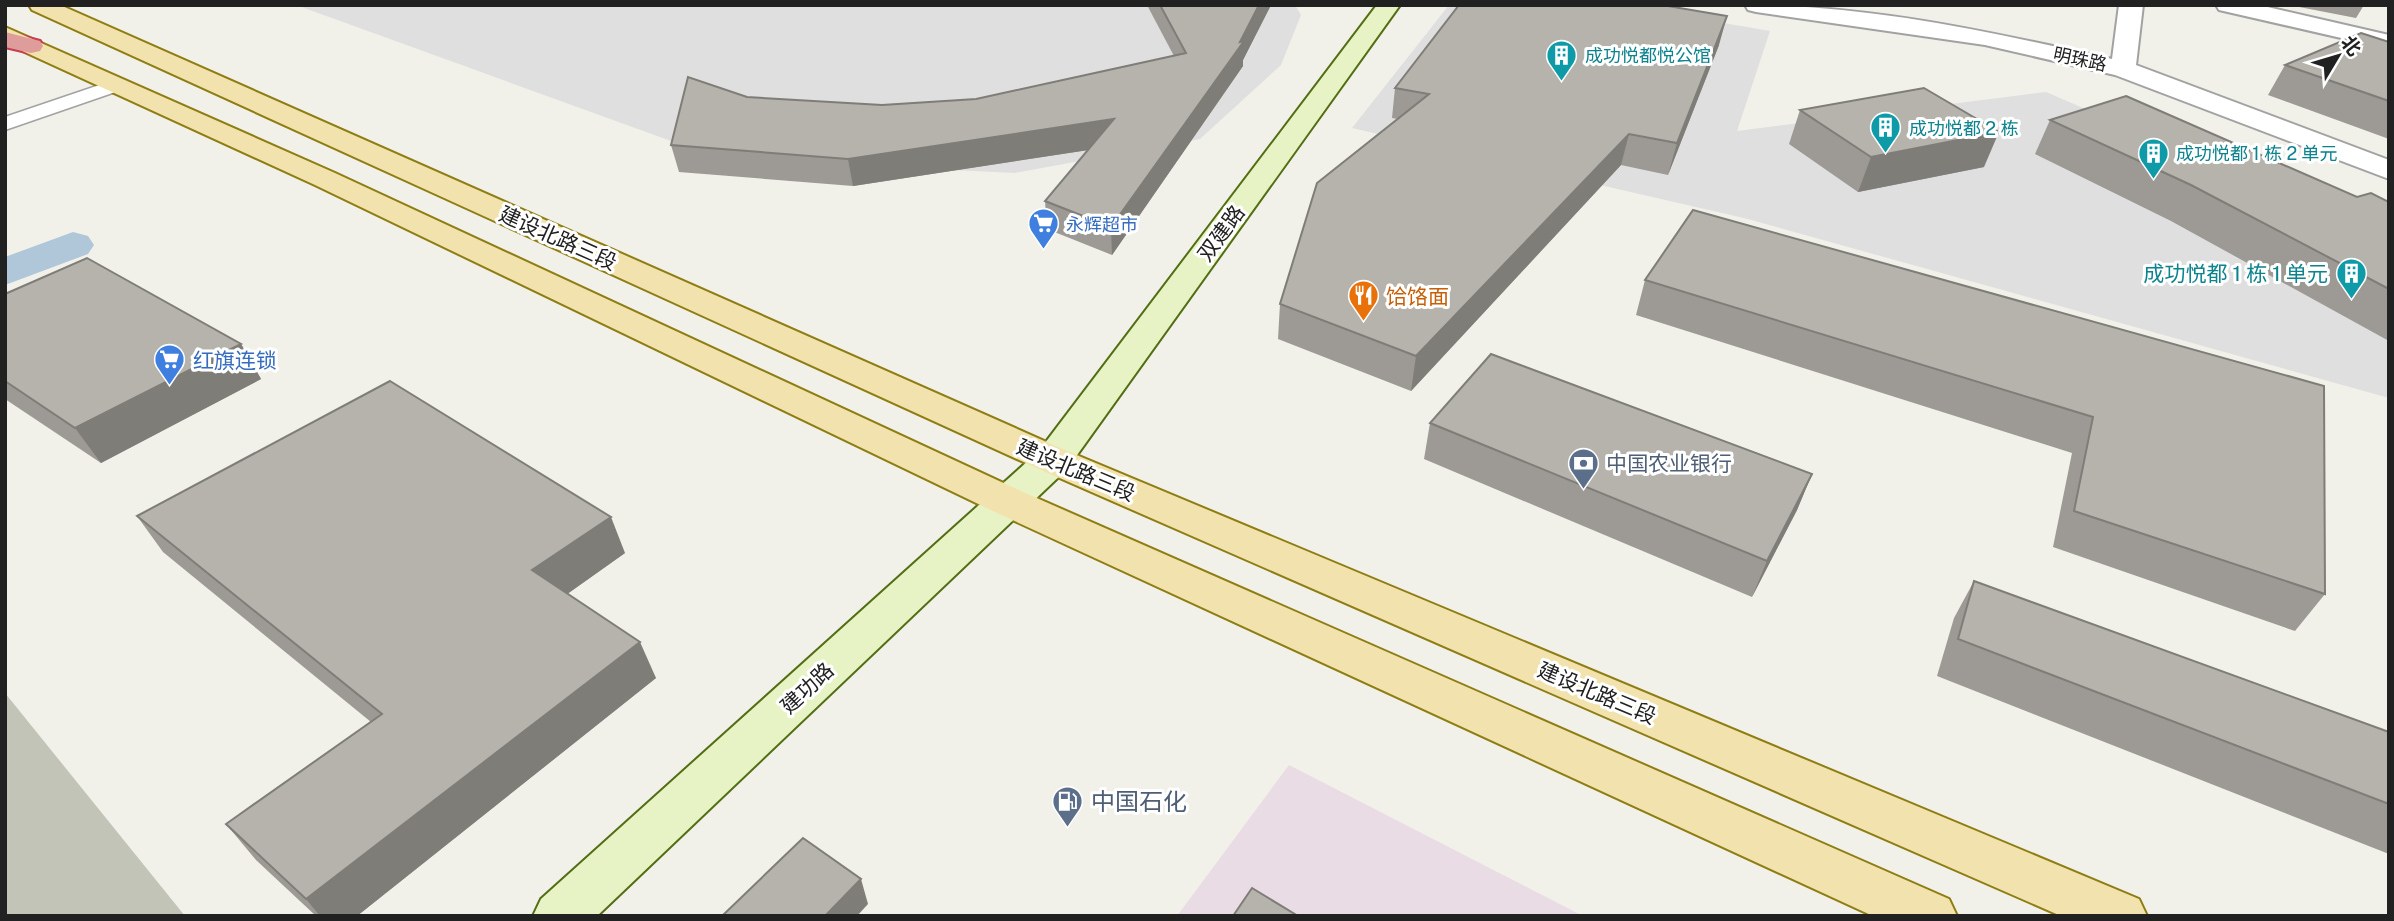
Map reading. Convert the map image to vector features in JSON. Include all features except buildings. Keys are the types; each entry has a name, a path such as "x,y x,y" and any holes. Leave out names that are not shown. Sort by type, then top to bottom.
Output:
{"main road":[{"name":"建设北路三段","path":"40,5 1053,460 2120,916"},
{"path":"14,40 325,179 1009,502 1930,916"}],"street":[{"name":"双建路","path":"1053,460 1389,5"},
{"name":"明珠路","path":"1756,5 1985,38 2123,69 2389,170"},
{"path":"2123,69 2131,5"},
{"path":"2227,5 2389,42"},
{"name":"建功路","path":"560,916 1053,460"}],"lane":[{"path":"5,124 117,85"}],"shaded area":[{"path":"296,5 1295,5 1301,15 1281,65 1200,139 1015,173 866,166 682,145"},
{"path":"1449,5 1619,5 1770,31 1737,131 2046,92 2389,240 2389,398 1748,219 1352,128"},
{"path":"5,693 185,916 5,916"},
{"path":"1289,765 1583,916 1177,916"}],"waterway":[{"path":"5,272 73,245"}],"place":[{"name":"成功悦都悦公馆","path":"1562,82"},
{"name":"成功悦都 2 栋","path":"1886,155"},
{"name":"成功悦都 1 栋 2 单元","path":"2153,180"},
{"name":"永辉超市","path":"1043,251"},
{"name":"成功悦都 1 栋 1 单元","path":"2351,300"},
{"name":"饸饹面","path":"1363,323"},
{"name":"红旗连锁","path":"170,387"},
{"name":"中国农业银行","path":"1583,490"},
{"name":"中国石化","path":"1068,828"}]}
